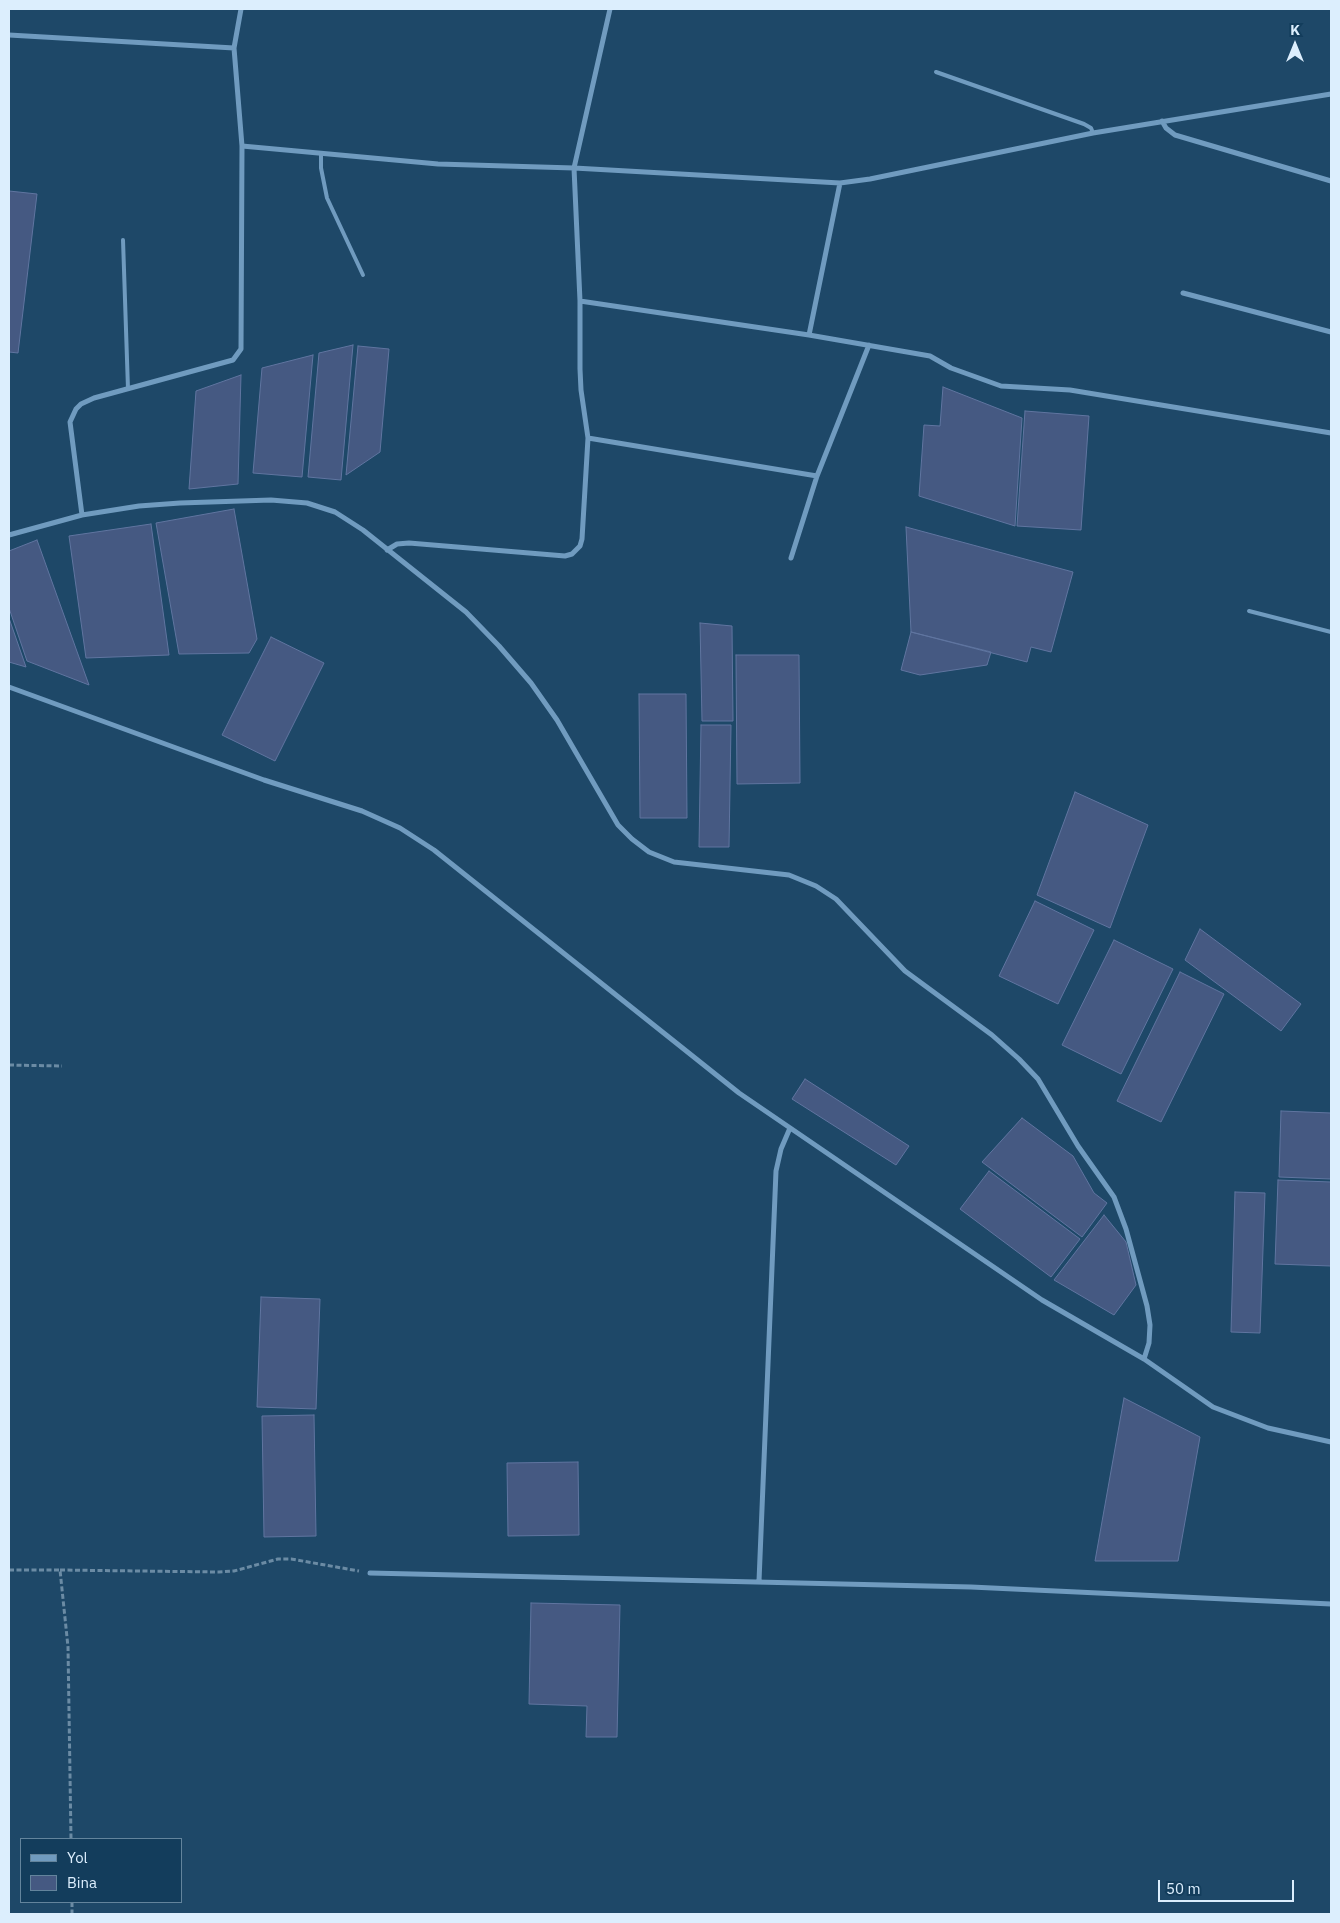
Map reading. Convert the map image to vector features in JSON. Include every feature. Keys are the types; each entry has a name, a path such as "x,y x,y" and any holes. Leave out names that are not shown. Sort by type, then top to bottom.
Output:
{"street":[{"path":"82,515 70,422 76,409 88,400 233,360 238,355 242,342 242,146 234,48 241,9"},
{"path":"387,550 397,544 409,543 565,556 577,550 582,540 588,438 580,376 580,301 574,168 610,9"},
{"path":"9,35 234,48"},
{"path":"242,146 438,164 574,168 840,183 870,179 1093,133 1331,94"},
{"path":"1162,121 1166,128 1175,135 1331,181"},
{"path":"809,335 840,183"},
{"path":"1183,293 1331,332"},
{"path":"580,301 809,335 930,356 951,368 1001,386 1070,390 1331,433"},
{"path":"791,558 816,476 869,345"},
{"path":"588,438 816,476"},
{"path":"9,535 82,515 139,506 271,500 307,503 335,512 363,530 466,612 506,653 531,683 557,720 618,825 632,839 649,852 674,862 789,875 816,886 836,899 905,971 992,1035 1032,1072 1078,1146 1114,1197 1126,1229 1147,1306 1150,1325 1149,1343 1144,1359"},
{"path":"9,686 264,780 362,811 400,828 434,850 739,1093 1042,1300 1144,1359 1213,1407 1268,1428 1331,1442"},
{"path":"759,1581 776,1171 781,1149 790,1128"},
{"path":"370,1573 759,1581 980,1588 1331,1604"}],"lane":[{"path":"936,72 1084,124 1091,128 1093,133"},
{"path":"320,154 327,198 363,274"},
{"path":"124,240 128,389"},
{"path":"1249,610 1331,632"}],"path":[{"path":"9,1065 62,1066"},
{"path":"9,1570 227,1571 246,1569 278,1559 291,1559 370,1573"},
{"path":"60,1570 68,1647 71,1838"}],"building":[{"path":"9,191 37,194 18,353 9,352"},
{"path":"353,345 341,480 308,477 319,353"},
{"path":"358,346 389,349 380,452 346,475"},
{"path":"313,355 302,477 253,473 262,368"},
{"path":"241,375 238,484 189,489 196,391"},
{"path":"943,387 1022,418 1015,526 919,496 924,425 940,426"},
{"path":"1025,411 1089,416 1081,530 1017,526"},
{"path":"234,509 257,639 249,653 179,654 156,523"},
{"path":"151,524 169,655 86,658 69,536"},
{"path":"906,527 1073,572 1051,652 1031,647 1027,662 911,632"},
{"path":"37,540 89,685 27,661 9,608 9,551"},
{"path":"9,618 26,667 9,662"},
{"path":"700,623 732,626 733,721 702,721"},
{"path":"911,632 991,652 987,665 920,675 901,670"},
{"path":"271,637 324,663 275,761 222,735"},
{"path":"736,655 799,655 800,783 737,784"},
{"path":"639,694 686,694 687,818 640,818"},
{"path":"701,725 731,725 729,847 699,847"},
{"path":"1075,792 1148,825 1110,928 1037,895"},
{"path":"1035,901 1094,930 1058,1004 999,976"},
{"path":"1200,929 1301,1004 1281,1031 1185,960"},
{"path":"1114,940 1173,969 1121,1074 1062,1045"},
{"path":"1180,972 1224,994 1161,1122 1117,1101"},
{"path":"805,1079 909,1146 896,1165 792,1099"},
{"path":"1281,1111 1331,1113 1331,1179 1279,1177"},
{"path":"1022,1118 1073,1156 1094,1193 1107,1203 1082,1237 982,1162"},
{"path":"989,1171 1080,1239 1051,1277 960,1209"},
{"path":"1278,1180 1331,1182 1331,1266 1275,1264"},
{"path":"1235,1192 1265,1193 1260,1333 1231,1332"},
{"path":"1104,1215 1126,1242 1136,1285 1114,1315 1054,1280"},
{"path":"261,1297 320,1299 316,1409 257,1407"},
{"path":"1124,1398 1200,1437 1178,1561 1095,1561"},
{"path":"314,1415 316,1536 264,1537 262,1416"},
{"path":"578,1462 579,1535 508,1536 507,1463"},
{"path":"531,1603 620,1605 617,1737 586,1737 587,1706 529,1704"}]}
